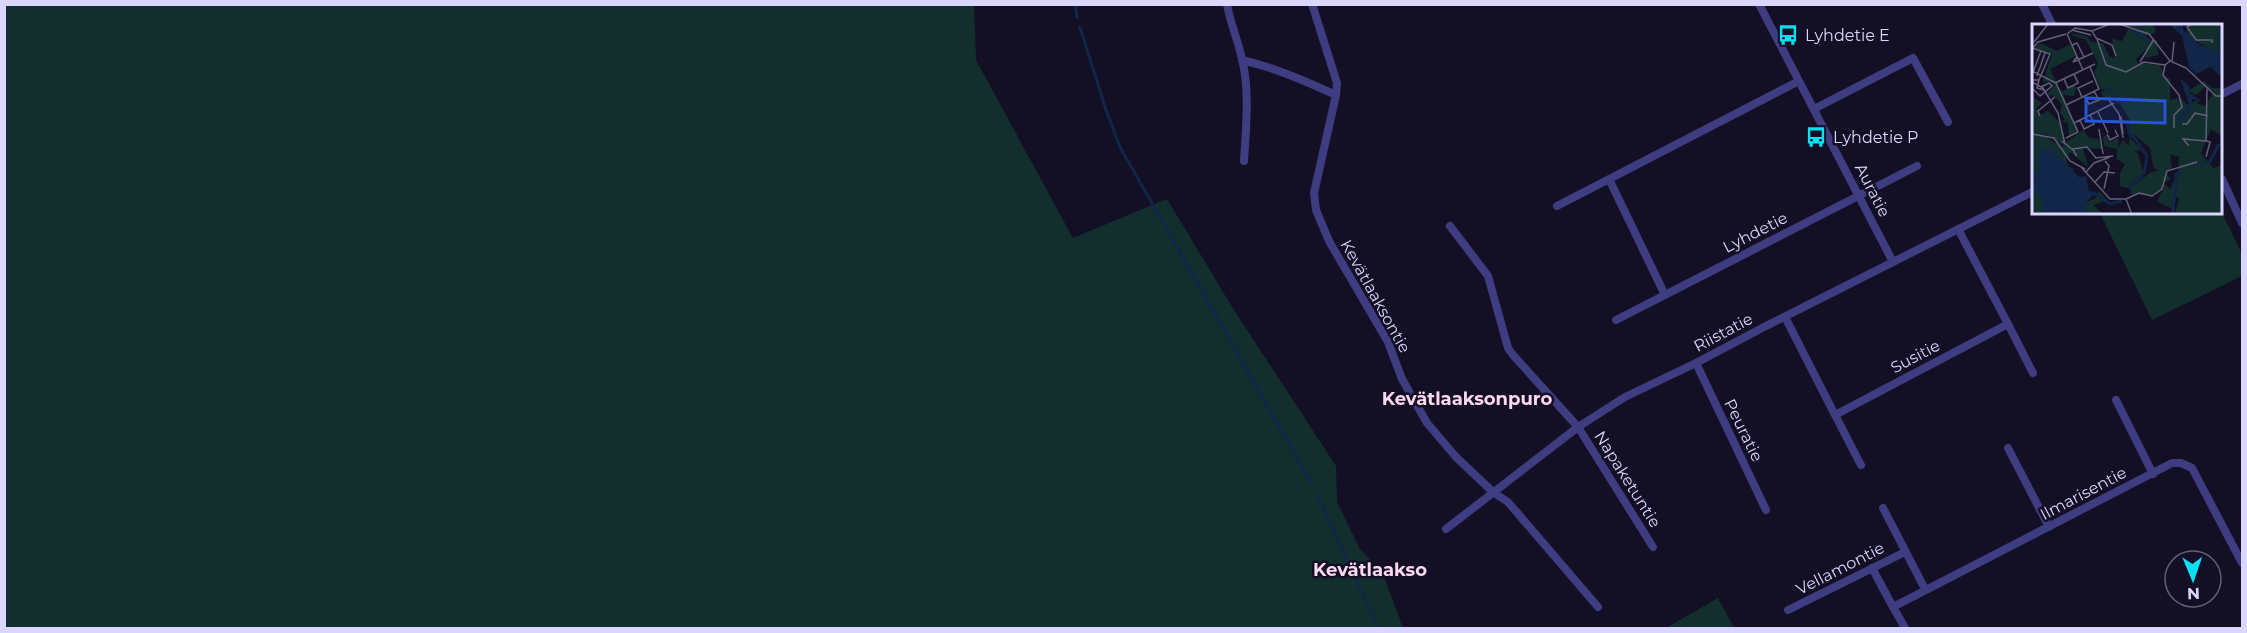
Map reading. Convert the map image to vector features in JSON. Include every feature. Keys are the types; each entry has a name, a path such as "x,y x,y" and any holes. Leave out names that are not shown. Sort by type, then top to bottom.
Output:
{"street":[{"path":"1227,4 1242,60 1248,105 1244,161"},
{"name":"Kevätlaaksontie","path":"1312,4 1337,83 1314,193 1316,210 1339,261 1384,336 1402,379 1427,423 1456,458 1494,493 1508,502 1598,607"},
{"name":"Auratie","path":"1759,4 1893,262"},
{"path":"2042,4 2052,24"},
{"path":"1814,109 1913,58 1947,122"},
{"path":"1242,60 1268,66 1336,95"},
{"path":"1557,206 1799,81"},
{"path":"2223,94 2242,84"},
{"name":"Lyhdetie","path":"1616,320 1917,166"},
{"path":"1609,179 1665,295"},
{"path":"2223,181 2242,222"},
{"name":"Riistatie","path":"1446,530 1578,427 1625,397 2032,192"},
{"name":"Napaketuntie","path":"1450,225 1488,276 1508,348 1578,427 1653,547"},
{"path":"1958,229 2034,373"},
{"path":"1785,316 1861,465"},
{"name":"Susitie","path":"1836,415 2008,324"},
{"name":"Peuratie","path":"1696,363 1766,510"},
{"path":"2116,400 2153,474"},
{"path":"2008,448 2049,527"},
{"name":"Ilmarisentie","path":"1893,608 2172,463 2181,463 2192,468 2242,563"},
{"path":"1883,508 1925,590"},
{"name":"Vellamontie","path":"1788,610 1905,552"},
{"path":"1872,568 1905,628"}],"green space":[{"path":"4,5 974,5 976,60 1073,238 1167,199 1232,307 1336,466 1337,502 1360,549 1383,574 1403,628 5,628"},
{"path":"2100,214 2222,214 2242,254 2242,276 2152,320"},
{"path":"1718,598 1734,628 1666,628"}],"waterway":[{"path":"1075,4 1077,17"},
{"path":"1080,27 1120,147 1310,481"},
{"path":"1317,494 1378,628"}],"place":[{"name":"Lyhdetie E","path":"1788,35"},
{"name":"Lyhdetie P","path":"1816,137"}],"district":[{"name":"Kevätlaaksonpuro","path":"1467,399"},
{"name":"Kevätlaakso","path":"1370,570"}]}
